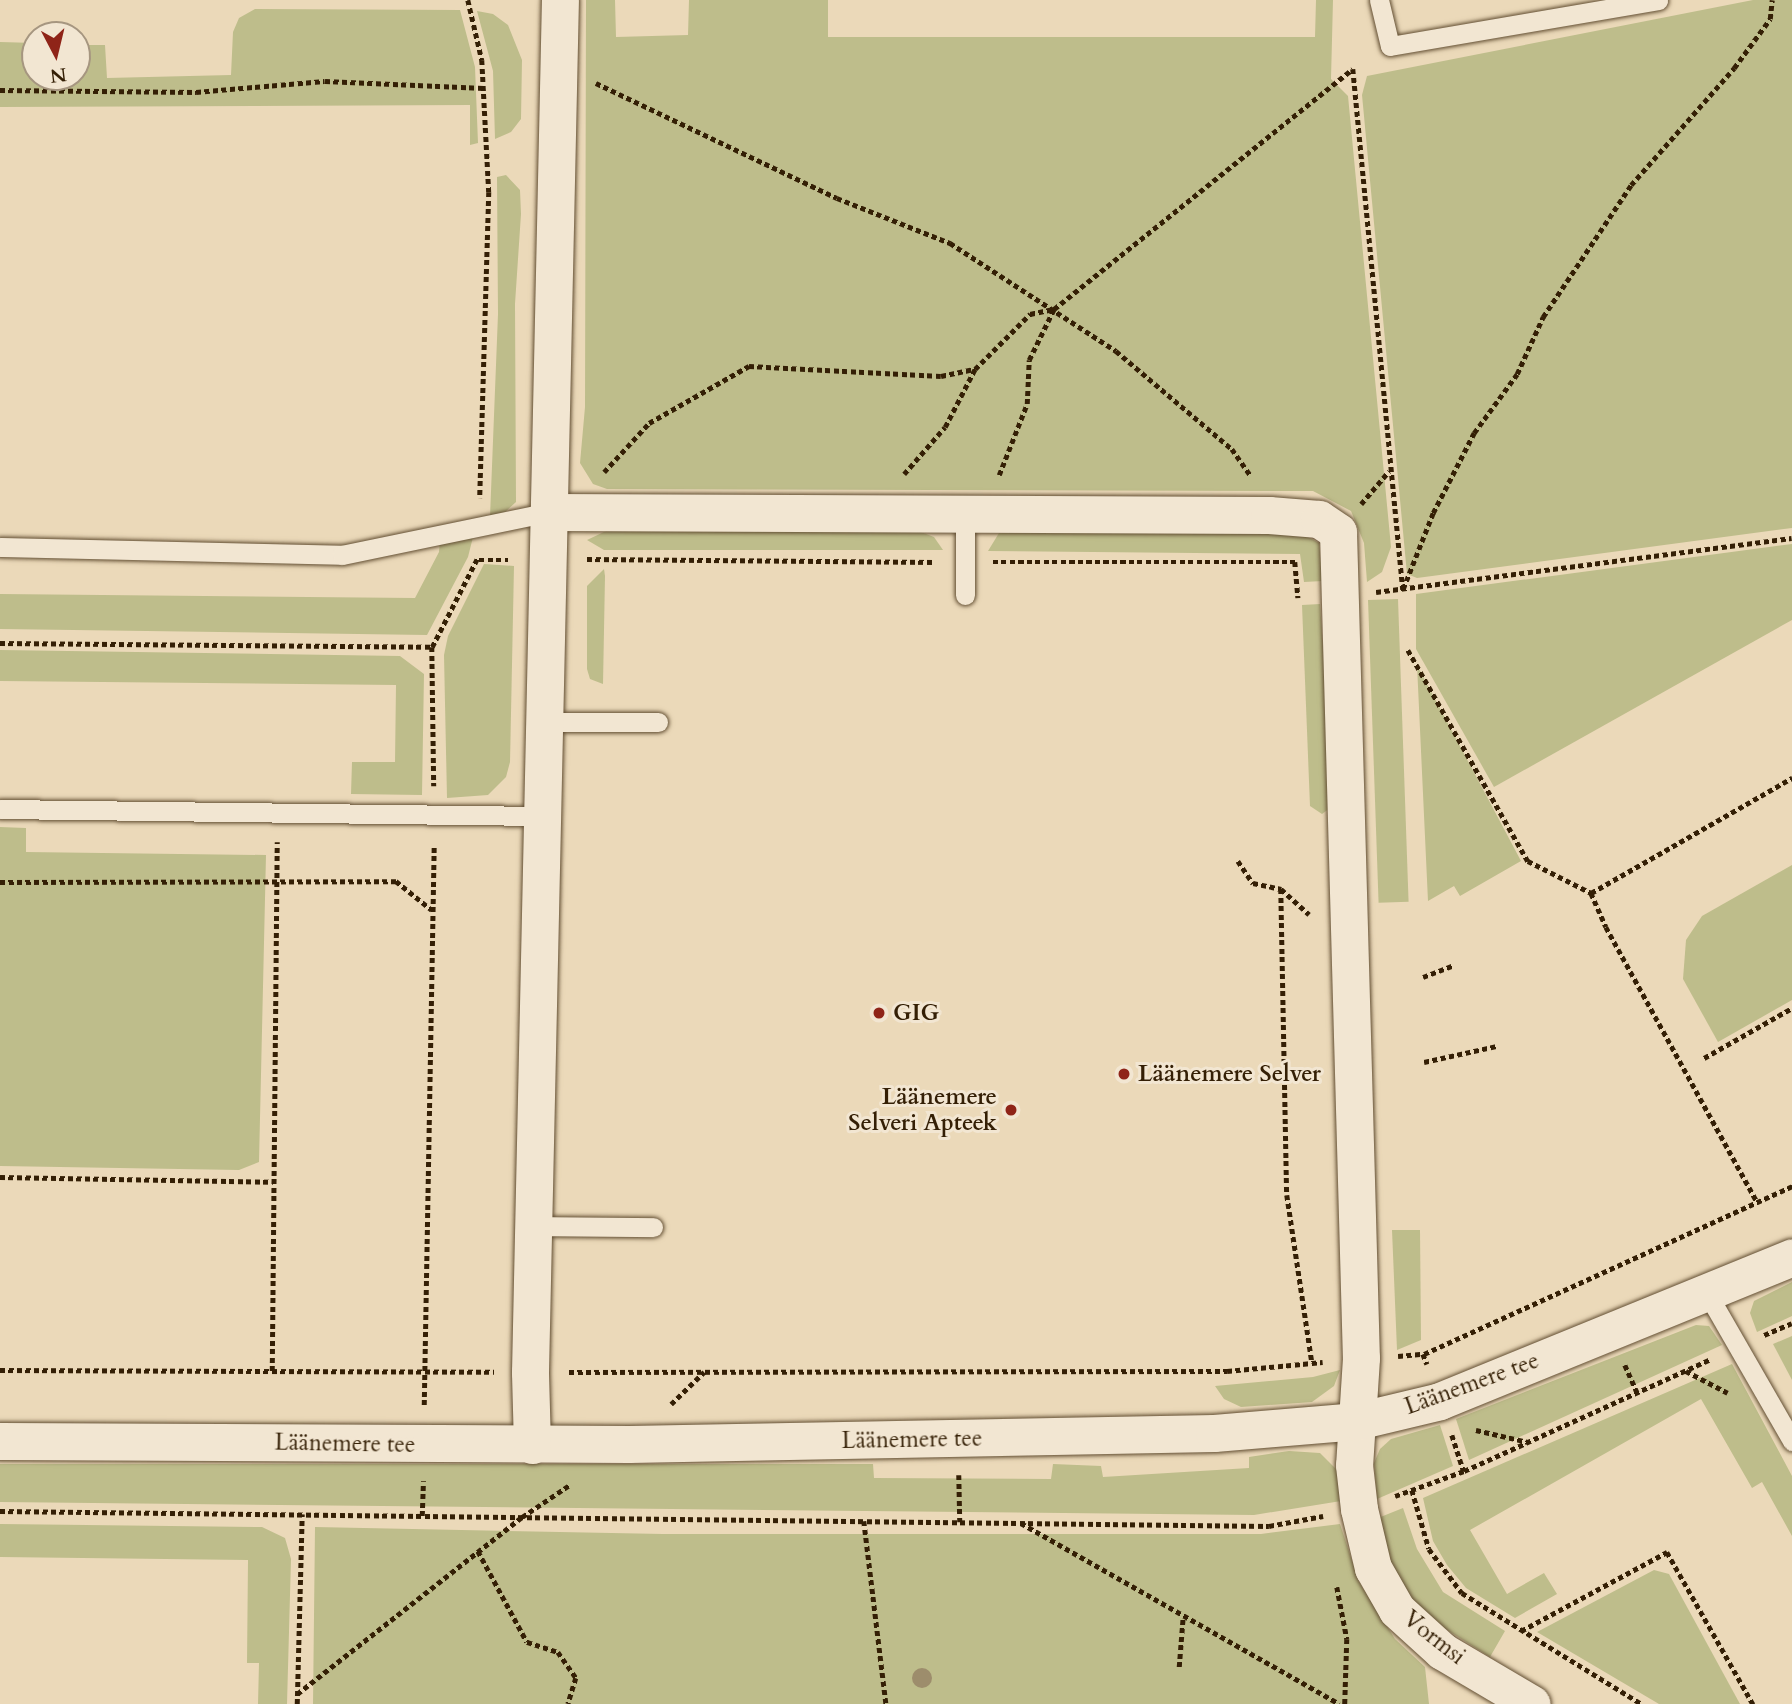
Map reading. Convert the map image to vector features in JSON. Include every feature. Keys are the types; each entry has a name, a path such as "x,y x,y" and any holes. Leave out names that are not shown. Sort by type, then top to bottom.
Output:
{"street":[{"path":"532,1446 530,1372 560,0"},
{"path":"548,512 1269,515"},
{"name":"Vormsi","path":"1269,515 1319,519 1338,532 1361,1358 1354,1465 1359,1509 1373,1568 1397,1610 1442,1651 1532,1704"},
{"name":"Läänemere tee","path":"0,1441 532,1446 959,1439 1214,1433 1449,1415 1707,1293 1792,1257"}],"lane":[{"path":"1379,0 1391,46 1658,0"},
{"path":"0,547 342,555 548,512"},
{"path":"965,595 974,513"},
{"path":"543,722 658,722"},
{"path":"0,809 541,816"},
{"path":"533,1226 653,1227"},
{"path":"1707,1293 1792,1441"}],"path":[{"path":"424,1445 435,815 432,647 477,560 489,318 484,88 468,0"},
{"path":"1403,590 1450,479 1474,433 1517,374 1543,317 1631,185 1734,68 1770,19 1772,0"},
{"path":"559,66 837,198 950,243 1116,351 1233,449 1269,515"},
{"path":"974,513 1027,404 1029,360 1054,309 1353,69 1403,590"},
{"path":"0,90 196,92 324,81 484,88"},
{"path":"870,512 945,427 975,369 1030,314 1054,309"},
{"path":"602,474 649,424 749,366 941,376 975,369"},
{"path":"1403,590 1792,538"},
{"path":"805,560 816,552"},
{"path":"0,643 432,647"},
{"path":"1408,650 1528,861 1591,893 1757,1202"},
{"path":"1591,893 1792,778"},
{"path":"272,1371 273,882 279,813"},
{"path":"1238,861 1254,883 1281,889 1317,922"},
{"path":"0,882 396,881 433,911"},
{"path":"1281,889 1287,1195 1312,1363"},
{"path":"1423,977 1454,965"},
{"path":"1704,1058 1792,1008"},
{"path":"1424,1062 1497,1046"},
{"path":"0,1177 273,1182"},
{"path":"0,1370 1227,1371 1423,1354 1792,1186"},
{"path":"0,1511 1269,1526 1359,1509 1464,1471 1792,1323"},
{"path":"1423,1354 1449,1415 1450,1431 1464,1471"},
{"path":"1466,1429 1528,1442"},
{"path":"959,1439 960,1522"},
{"path":"1412,1490 1429,1549 1444,1575 1462,1593 1643,1704"},
{"path":"297,1704 302,1514"},
{"path":"1323,1516 1325,1530"},
{"path":"298,1694 523,1517"},
{"path":"864,1521 886,1704"},
{"path":"1020,1523 1339,1704"},
{"path":"478,1552 527,1642 558,1652 576,1678 568,1704"},
{"path":"1521,1631 1667,1552 1753,1704"},
{"path":"1336,1584 1347,1639 1345,1704"},
{"path":"1179,1667 1184,1616"}],"shaded area":[{"path":"586,0 615,0 616,37 688,35 689,0 828,0 828,37 1315,37 1316,0 1333,0 1331,79 1348,96 1391,547 1382,572 1367,582 1364,543 1351,511 1313,491 607,489 593,484 580,463 585,407"},
{"path":"1753,0 1792,0 1792,528 1417,578 1407,574 1362,95 1367,76"},
{"path":"255,9 460,10 475,67 478,143 470,145 470,105 0,107 0,42 21,43 21,91 91,91 91,45 105,45 107,78 231,75 233,32 239,18"},
{"path":"477,11 493,14 508,25 522,60 521,119 511,132 495,139 493,71"},
{"path":"506,175 520,190 521,214 515,304 516,502 504,513 490,517 498,314 497,177"},
{"path":"606,531 921,532 934,537 943,550 604,550 587,540"},
{"path":"999,533 1301,533 1319,543 1323,581 1304,582 1300,554 988,551"},
{"path":"473,537 468,557 427,635 0,629 0,594 415,598 439,552 440,540"},
{"path":"1792,544 1792,620 1494,787 1416,649 1416,594"},
{"path":"484,564 514,566 510,762 506,777 488,795 447,798 444,655 448,636"},
{"path":"604,569 603,684 590,679 587,669 587,586"},
{"path":"1398,599 1409,902 1379,903 1368,600"},
{"path":"1320,604 1334,805 1322,814 1310,806 1302,605"},
{"path":"0,650 400,656 424,674 422,795 351,794 352,762 395,762 396,685 0,681"},
{"path":"1417,665 1521,861 1460,896 1454,886 1428,901"},
{"path":"0,827 26,828 26,852 266,855 259,1162 239,1170 0,1166"},
{"path":"1792,865 1792,1000 1718,1042 1683,979 1686,940 1702,916"},
{"path":"1392,1230 1420,1230 1421,1340 1397,1350"},
{"path":"1792,1282 1792,1316 1757,1332 1750,1313 1754,1301"},
{"path":"1696,1325 1709,1326 1722,1345 1469,1460 1456,1419"},
{"path":"1792,1336 1792,1380 1773,1344"},
{"path":"1732,1364 1792,1476 1792,1536 1762,1482 1752,1488 1701,1399 1470,1530 1507,1594 1544,1573 1557,1594 1515,1618 1466,1588 1447,1565 1433,1541 1423,1498"},
{"path":"1340,1370 1334,1386 1312,1402 1241,1407 1224,1399 1215,1386 1313,1377"},
{"path":"1440,1425 1453,1466 1377,1499 1374,1463 1380,1449 1391,1439"},
{"path":"1289,1451 1320,1453 1338,1471 1341,1501 1254,1515 0,1502 0,1464 873,1464 874,1478 1051,1479 1053,1464 1101,1466 1103,1477 1249,1468 1249,1457"},
{"path":"1403,1508 1417,1549 1443,1592 1505,1631 1490,1657 1433,1621 1409,1595 1390,1560 1378,1518"},
{"path":"0,1524 262,1527 285,1538 291,1559 287,1704 258,1704 259,1663 247,1663 248,1560 0,1557"},
{"path":"1340,1524 1359,1582 1395,1639 1425,1667 1429,1704 313,1704 315,1527 663,1534 1261,1534"},
{"path":"1654,1570 1669,1574 1740,1704 1659,1704 1537,1632"}],"place":[{"name":"GIG","path":"879,1013"},
{"name":"Läänemere Selver","path":"1124,1074"},
{"name":"Läänemere Selveri Apteek","path":"1011,1110"}]}
